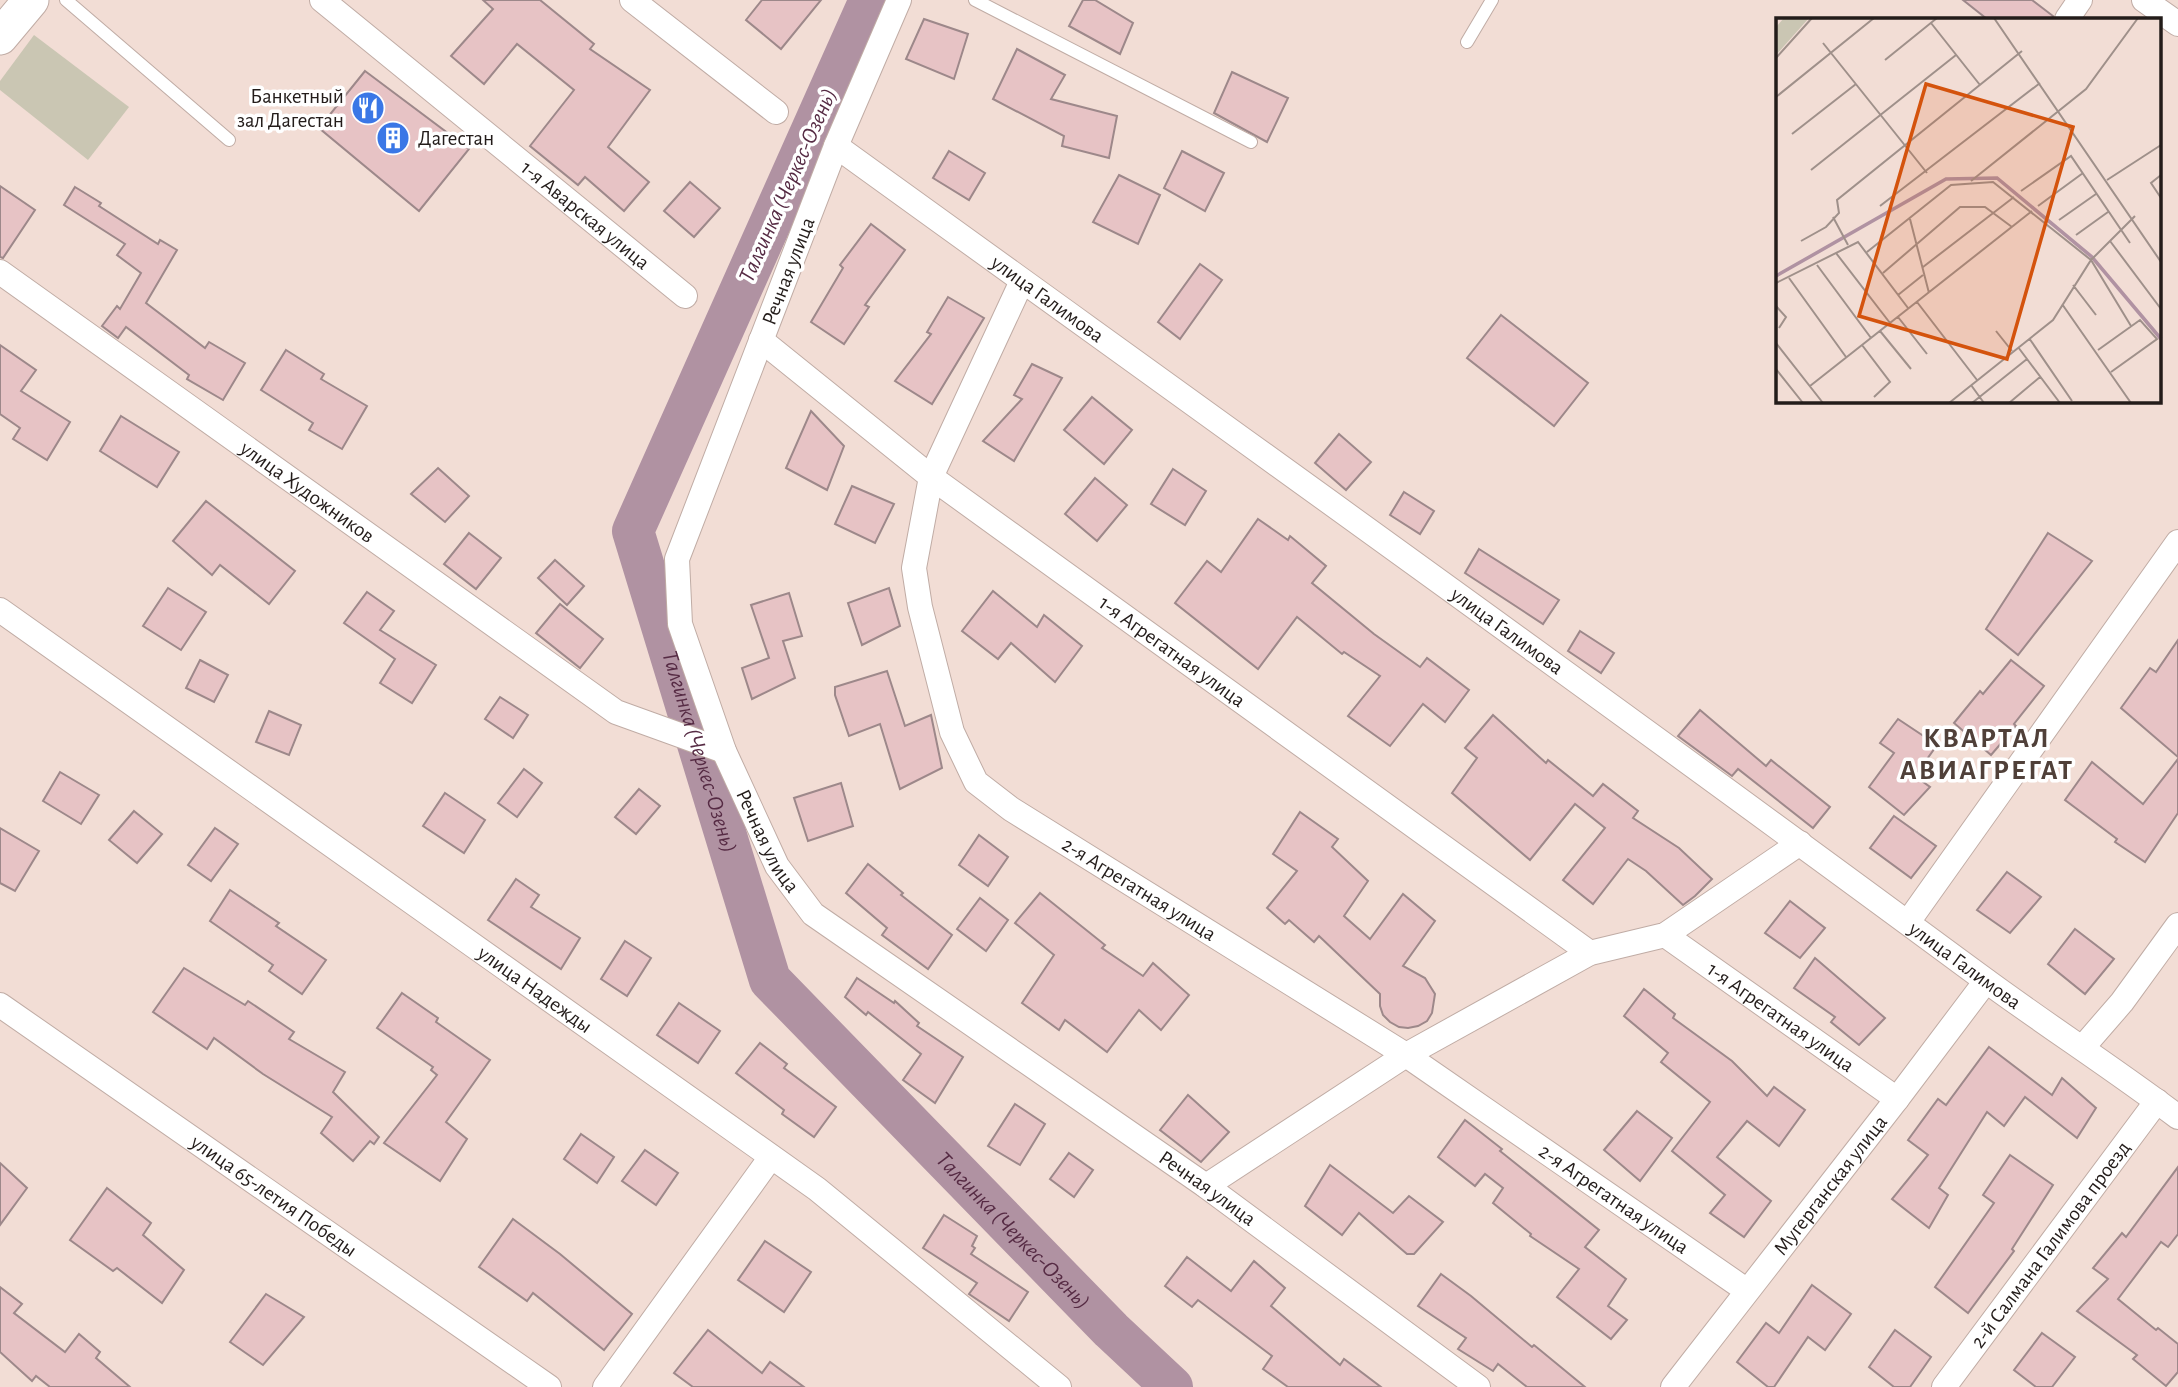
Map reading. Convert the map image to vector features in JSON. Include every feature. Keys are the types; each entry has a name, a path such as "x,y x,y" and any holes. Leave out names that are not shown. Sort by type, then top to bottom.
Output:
{"main road":[{"path":"0,37 31,0"}],"street":[{"name":"1-я Аварская улица","path":"322,0 685,296"},
{"path":"632,0 776,112"},
{"name":"Речная улица","path":"899,0 836,146 677,559 680,624 724,751 777,866 813,914 1206,1186 1478,1387"},
{"path":"2068,18 2080,0"},
{"path":"2144,0 2178,24"},
{"name":"улица Галимова","path":"836,146 1800,843 1986,981 2178,1116"},
{"name":"улица Художников","path":"0,272 616,712 724,751"},
{"name":"2-я Агрегатная улица","path":"1022,281 931,477 914,568 952,732 976,782 1011,810 1406,1055 1746,1290"},
{"name":"1-я Агрегатная улица","path":"761,340 931,477 1590,953"},
{"path":"1908,922 2178,542"},
{"name":"улица Надежды","path":"0,610 817,1189 1059,1387"},
{"path":"1206,1186 1406,1055 1590,953 1665,935 1800,843"},
{"path":"2083,1047 2122,1002 2178,925"},
{"name":"1-я Агрегатная улица","path":"1665,935 1897,1099"},
{"name":"Мугерганская улица","path":"1673,1387 1986,981"},
{"name":"улица 65-летия Победы","path":"0,1005 549,1387"},
{"name":"2-й Салмана Галимова проезд","path":"1944,1387 2157,1101"},
{"path":"605,1387 771,1157"}],"lane":[{"path":"66,0 229,140"},
{"path":"975,0 1251,142"},
{"path":"1467,42 1492,0"}],"shaded area":[{"path":"34,35 129,107 88,160 0,90 0,81"}],"building":[{"path":"483,0 540,0 594,44 590,49 650,90 608,147 649,182 624,211 585,177 578,185 530,146 574,90 517,44 484,84 451,56 493,9"},
{"path":"762,0 821,0 781,49 746,20"},
{"path":"1083,0 1095,0 1133,23 1120,54 1069,26"},
{"path":"1963,0 2032,0 2053,16 2052,18 1986,18"},
{"path":"924,19 968,34 954,79 906,59"},
{"path":"1017,49 1065,75 1051,99 1117,116 1109,158 1062,146 1064,136 993,99"},
{"name":"Дагестан","path":"365,71 469,149 419,211 319,128"},
{"path":"1232,72 1288,98 1267,142 1214,113"},
{"path":"949,151 985,173 969,200 933,178"},
{"path":"1182,151 1224,173 1205,211 1164,188"},
{"path":"1119,175 1160,195 1138,244 1093,222"},
{"path":"690,182 720,208 694,237 664,211"},
{"path":"0,186 35,210 3,258 0,257"},
{"path":"75,187 158,244 160,240 177,250 146,303 205,348 209,342 245,363 223,400 187,379 189,375 126,327 118,338 102,326 117,306 120,309 141,273 117,255 125,244 64,205"},
{"path":"871,224 905,250 865,305 869,307 844,344 811,322 843,268 840,265"},
{"path":"1200,264 1222,280 1180,339 1158,322"},
{"path":"948,297 984,318 932,404 895,381 931,334 927,332"},
{"path":"1501,315 1588,383 1554,426 1467,358"},
{"path":"0,345 36,370 21,391 70,422 47,460 13,439 20,428 0,414"},
{"path":"286,350 324,374 321,379 367,406 342,449 309,430 313,423 261,390"},
{"path":"1032,364 1062,378 1014,461 983,441 1022,399 1014,395"},
{"path":"1092,397 1132,430 1104,464 1064,430"},
{"path":"811,411 844,446 827,490 786,468"},
{"path":"121,416 179,452 157,487 100,451"},
{"path":"1339,434 1371,462 1346,490 1315,463"},
{"path":"438,468 469,496 445,522 411,494"},
{"path":"1173,469 1206,491 1185,525 1151,504"},
{"path":"1095,478 1127,505 1097,541 1065,514"},
{"path":"852,486 894,504 875,543 835,524"},
{"path":"1404,492 1434,511 1420,534 1390,515"},
{"path":"206,501 295,571 269,604 220,565 212,575 173,541"},
{"path":"1258,519 1288,540 1290,536 1326,566 1312,583 1374,634 1420,667 1427,658 1469,690 1445,722 1423,704 1390,746 1348,716 1380,676 1344,652 1342,654 1297,617 1258,669 1175,603 1207,561 1221,572"},
{"path":"469,533 501,558 476,589 444,564"},
{"path":"2048,533 2092,561 2018,655 1986,629"},
{"path":"1479,549 1559,600 1543,624 1465,573"},
{"path":"555,560 584,586 567,605 538,578"},
{"path":"168,588 206,612 181,650 143,626"},
{"path":"889,588 900,626 862,645 848,603"},
{"path":"993,591 1037,627 1044,615 1082,646 1055,682 1011,643 998,659 962,631"},
{"path":"367,592 394,611 380,630 436,665 412,703 380,683 395,659 344,623"},
{"path":"789,593 802,636 783,641 795,678 752,699 742,668 769,658 751,605"},
{"path":"560,604 603,639 580,668 536,633"},
{"path":"1580,631 1614,653 1601,673 1568,651"},
{"path":"2178,640 2178,757 2121,708 2150,668 2156,672"},
{"path":"200,660 228,675 214,702 186,688"},
{"path":"2011,660 2044,686 2014,724 2016,726 1991,755 1954,723 1980,691 1983,694"},
{"path":"887,671 905,726 931,715 942,768 900,789 880,724 849,736 835,695 835,687"},
{"path":"500,697 528,715 513,738 485,719"},
{"path":"1700,710 1766,766 1771,760 1830,807 1813,828 1738,769 1732,776 1678,736"},
{"path":"269,711 301,725 289,755 256,742"},
{"path":"1493,715 1546,763 1548,760 1593,796 1603,784 1638,811 1633,818 1679,848 1712,879 1683,905 1646,871 1628,859 1593,904 1563,880 1605,828 1575,804 1530,860 1452,793 1477,758 1465,748"},
{"path":"1898,719 1937,745 1915,776 1930,787 1904,815 1869,787 1894,753 1880,743"},
{"path":"2178,759 2178,813 2145,862 2115,842 2117,839 2065,800 2092,762 2143,804"},
{"path":"524,769 542,783 517,817 498,803"},
{"path":"60,772 99,795 81,824 43,801"},
{"path":"841,783 853,826 808,841 794,798"},
{"path":"639,789 660,806 636,834 615,817"},
{"path":"445,793 485,820 464,853 423,826"},
{"path":"134,811 162,834 137,863 109,840"},
{"path":"1300,812 1338,839 1332,847 1368,881 1344,916 1370,939 1403,894 1435,921 1403,966 1425,978 1435,994 1432,1013 1427,1021 1408,1028 1390,1022 1383,1015 1380,994 1319,936 1314,942 1289,920 1285,924 1267,908 1297,871 1273,854"},
{"path":"1894,816 1936,846 1911,878 1870,848"},
{"path":"0,828 39,851 15,891 0,883"},
{"path":"215,828 238,844 211,881 188,865"},
{"path":"979,835 1008,857 988,886 959,865"},
{"path":"868,864 903,893 901,895 952,935 928,969 882,935 887,928 846,893"},
{"path":"2007,872 2041,897 2010,933 1977,910"},
{"path":"516,879 539,895 531,907 580,938 561,969 488,920"},
{"path":"230,890 279,923 276,926 326,960 302,994 269,971 273,965 210,921"},
{"path":"1040,893 1105,945 1102,948 1143,976 1153,963 1189,995 1161,1030 1139,1010 1107,1052 1065,1020 1059,1030 1022,1003 1054,955 1015,923"},
{"path":"980,898 1008,920 986,951 957,929"},
{"path":"1790,901 1825,928 1800,958 1765,933"},
{"path":"2075,929 2114,959 2085,994 2048,964"},
{"path":"625,941 651,958 627,996 601,979"},
{"path":"1815,958 1885,1018 1859,1045 1831,1022 1835,1017 1794,988"},
{"path":"184,968 245,1005 248,1001 294,1032 289,1039 345,1072 333,1092 379,1137 374,1144 370,1141 353,1161 321,1133 332,1117 263,1074 214,1038 207,1049 153,1012"},
{"path":"857,978 894,1003 895,1001 919,1023 917,1026 963,1057 935,1103 903,1080 921,1054 845,997"},
{"path":"1644,989 1675,1014 1673,1018 1732,1061 1767,1096 1774,1087 1805,1110 1779,1146 1747,1121 1717,1157 1771,1201 1744,1237 1710,1213 1725,1195 1672,1151 1710,1102 1661,1062 1668,1053 1624,1016"},
{"path":"402,993 438,1018 436,1022 490,1060 446,1122 467,1139 440,1181 384,1143 437,1075 431,1070 433,1067 377,1028"},
{"path":"679,1003 720,1031 698,1063 657,1035"},
{"path":"760,1043 787,1064 784,1068 836,1107 814,1137 782,1114 784,1110 736,1073"},
{"path":"1989,1047 2052,1095 2062,1078 2096,1108 2077,1138 2025,1097 2004,1126 1987,1112 1939,1188 1948,1195 1929,1228 1892,1199 1928,1155 1908,1140 1938,1099 1946,1105"},
{"path":"1188,1095 1229,1132 1201,1162 1160,1130"},
{"path":"1015,1104 1045,1124 1020,1165 988,1146"},
{"path":"1637,1111 1672,1138 1640,1181 1604,1150"},
{"path":"1465,1120 1599,1230 1585,1247 1626,1279 1608,1306 1627,1320 1611,1339 1557,1297 1579,1269 1530,1236 1531,1234 1493,1203 1503,1188 1485,1174 1475,1186 1438,1157"},
{"path":"581,1134 614,1157 597,1183 564,1159"},
{"path":"645,1150 678,1173 656,1205 622,1181"},
{"path":"1069,1153 1093,1170 1074,1197 1050,1179"},
{"path":"2010,1155 2053,1185 2012,1249 2014,1251 1968,1313 1935,1287 1994,1203 1983,1195"},
{"path":"0,1163 27,1188 0,1225"},
{"path":"1330,1165 1393,1213 1409,1196 1443,1222 1414,1254 1407,1254 1359,1213 1342,1235 1305,1206"},
{"path":"2178,1167 2178,1234 2168,1247 2161,1242 2118,1299 2178,1344 2178,1372 2166,1386 2133,1359 2137,1355 2077,1311 2108,1279 2093,1268 2122,1233 2126,1237"},
{"path":"107,1188 151,1223 143,1235 184,1270 162,1303 117,1268 113,1271 70,1240"},
{"path":"944,1215 977,1236 971,1254 1028,1292 1009,1321 969,1294 977,1283 923,1248"},
{"path":"513,1219 632,1314 604,1350 533,1293 527,1301 479,1267"},
{"path":"765,1241 811,1272 784,1312 738,1280"},
{"path":"1187,1257 1231,1291 1254,1261 1285,1288 1271,1306 1340,1365 1344,1359 1381,1387 1288,1387 1263,1369 1272,1356 1198,1300 1192,1307 1165,1286"},
{"path":"1441,1274 1585,1387 1527,1387 1498,1364 1493,1371 1458,1349 1466,1338 1418,1306"},
{"path":"1812,1285 1851,1314 1825,1350 1808,1337 1774,1387 1768,1387 1737,1362 1766,1323 1779,1333"},
{"path":"0,1287 22,1304 14,1313 65,1352 79,1334 100,1352 96,1358 130,1387 50,1387 36,1376 32,1381 0,1352"},
{"path":"266,1294 304,1317 263,1365 230,1342"},
{"path":"708,1330 762,1373 770,1362 804,1387 693,1387 674,1373"},
{"path":"1895,1330 1931,1357 1910,1387 1894,1387 1869,1367"},
{"path":"2042,1333 2075,1357 2052,1387 2036,1387 2014,1370"}],"waterway":[{"name":"Талгинка (Черкес-Озень)","path":"870,0 633,531 770,980 1111,1330 1172,1387"}],"place":[{"name":"Банкетный зал Дагестан","path":"368,108"},
{"name":"Дагестан","path":"393,138"}],"district":[{"name":"КВАРТАЛ АВИАГРЕГАТ","path":"1987,753"}]}
